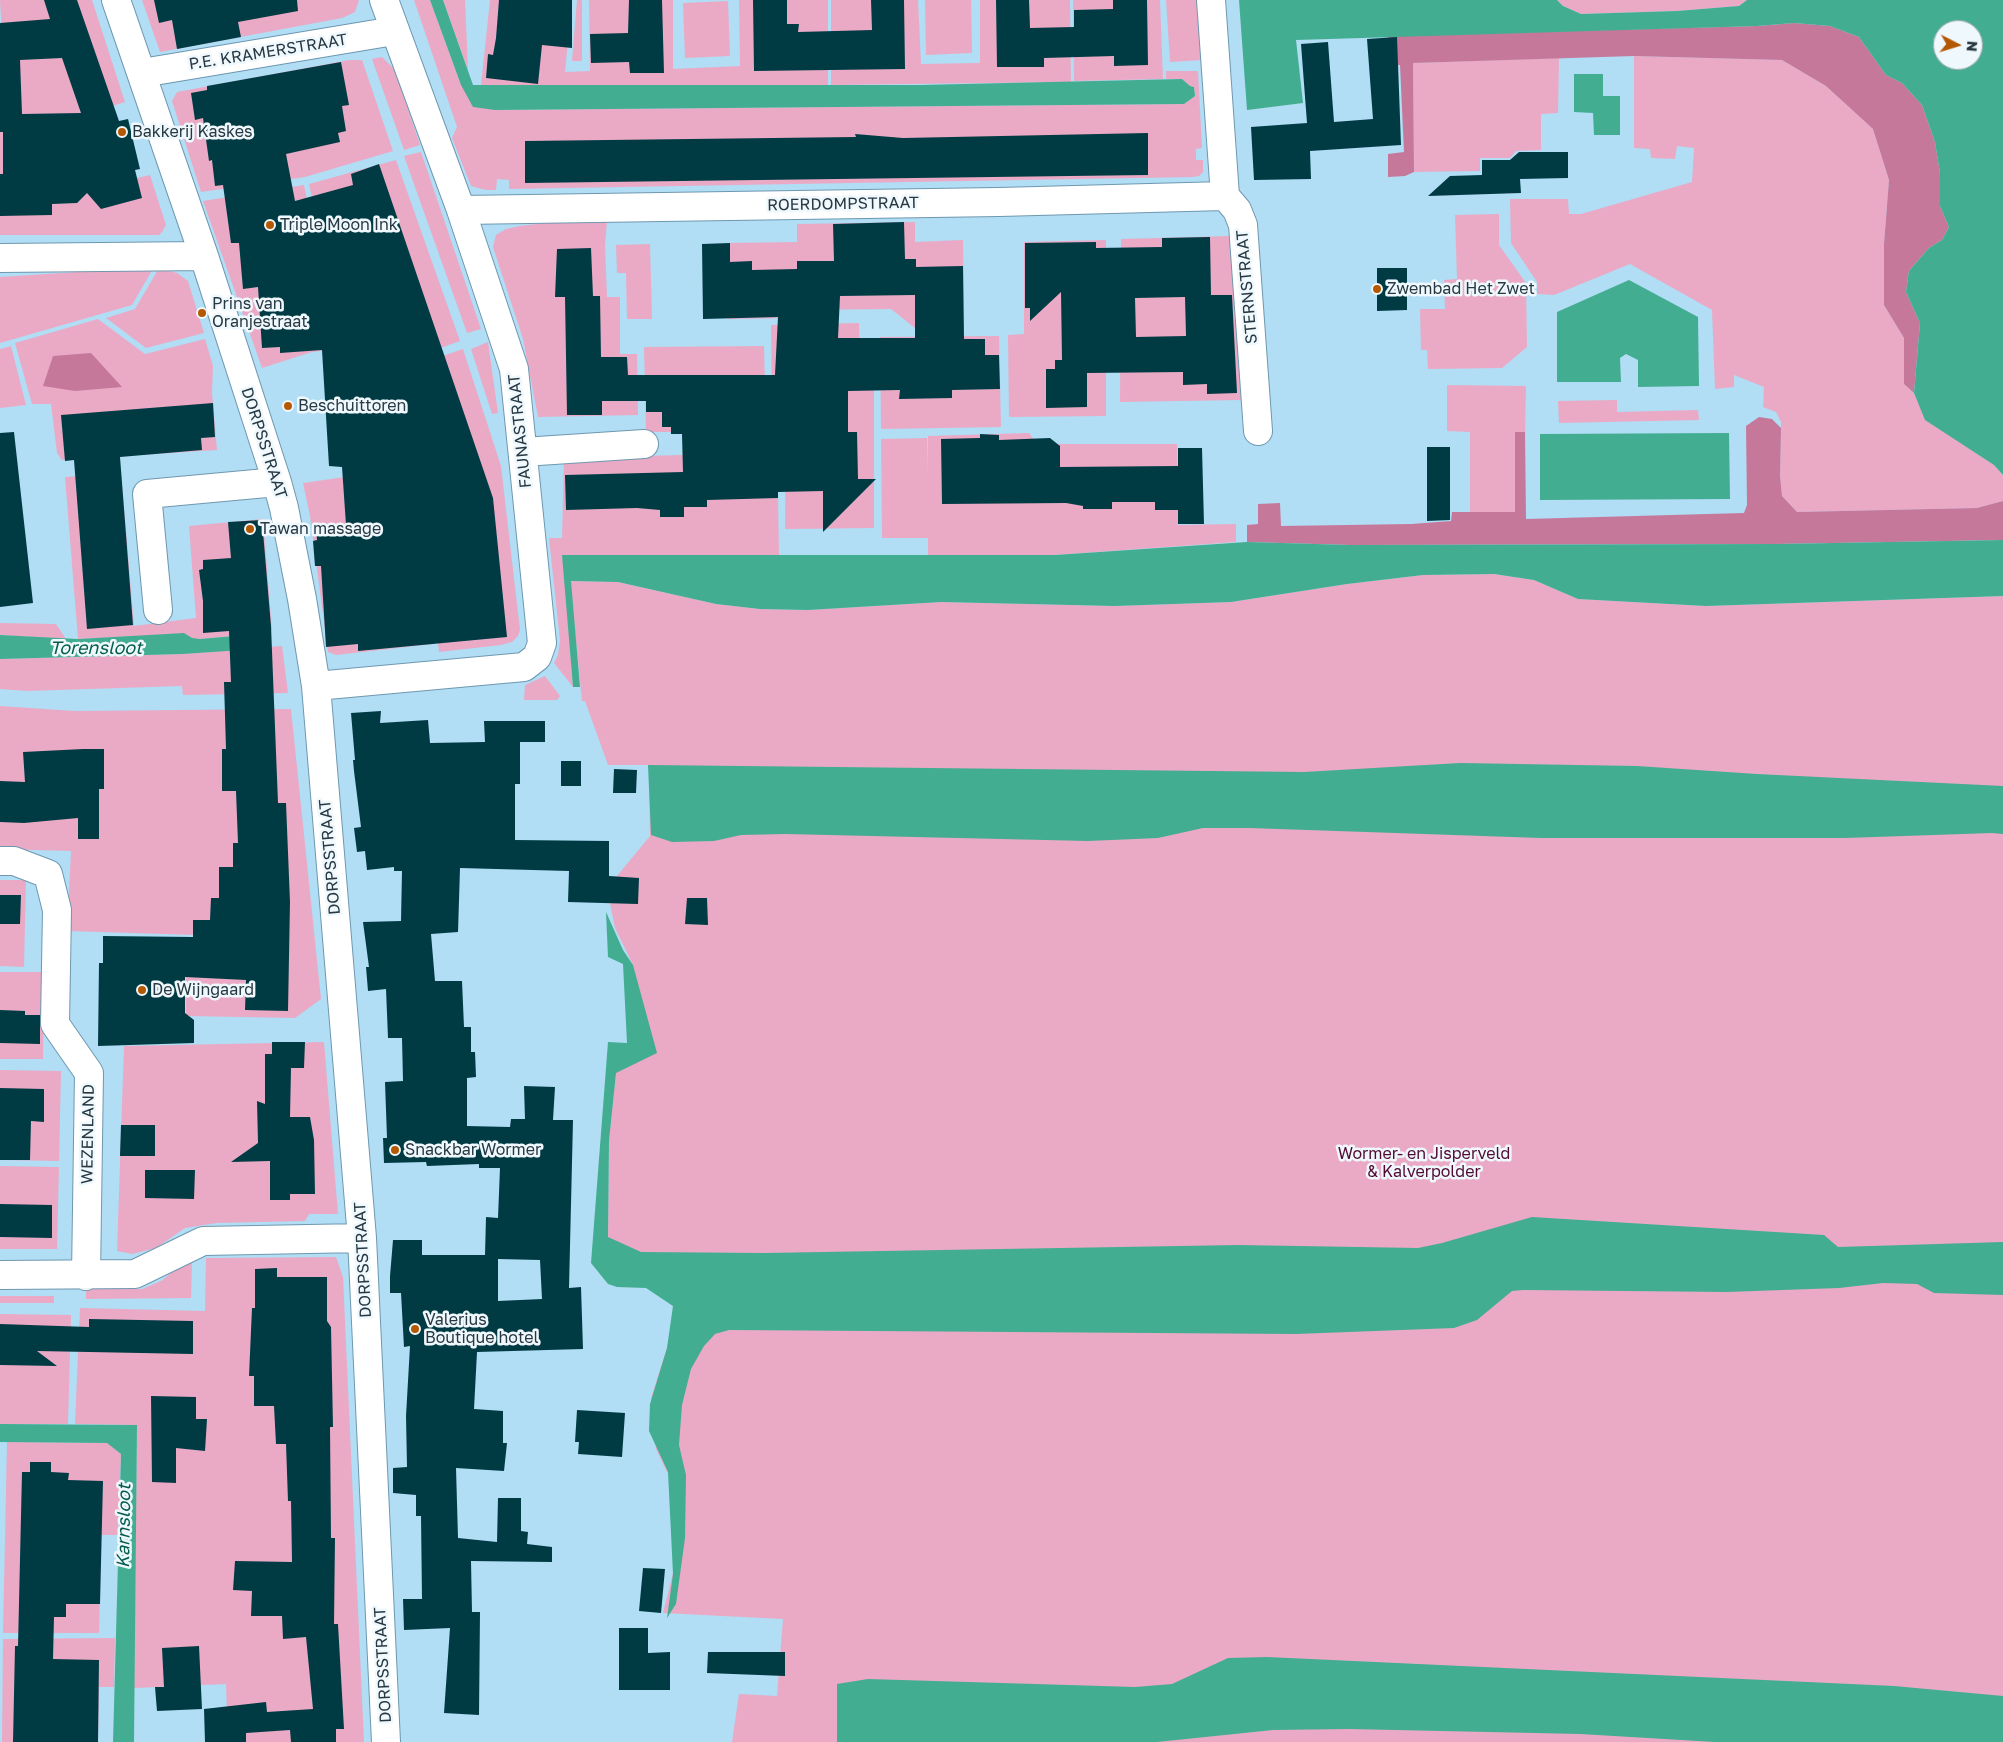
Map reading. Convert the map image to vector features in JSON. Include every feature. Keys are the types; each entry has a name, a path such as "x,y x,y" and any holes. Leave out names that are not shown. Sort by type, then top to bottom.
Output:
{"street":[{"name":"DORPSSTRAAT","path":"116,0 204,256 277,482 302,599 316,686 362,1238 386,1742"},
{"name":"FAUNASTRAAT","path":"316,686 524,667 538,657 542,643 514,368 461,210 384,0"},
{"path":"1211,0 1225,196"},
{"name":"P.E. KRAMERSTRAAT","path":"142,73 394,31"},
{"name":"ROERDOMPSTRAAT","path":"461,210 999,202 1225,196"},
{"name":"STERNSTRAAT","path":"1225,196 1237,210 1243,225 1258,430"},
{"path":"0,258 204,256"},
{"path":"523,452 644,444"},
{"path":"158,610 148,494 277,482"},
{"name":"WEZENLAND","path":"0,861 14,862 48,874 57,910 55,1024 89,1073 86,1276"},
{"path":"0,1275 86,1276 134,1274 203,1241 362,1238"}],"green space":[{"path":"0,0 92,0 125,102 50,126 7,127"},
{"path":"142,0 359,0 355,12 342,18 160,52"},
{"path":"414,0 430,0 461,85 495,110 1183,104 1195,96 1194,87 1182,79 1166,79 1166,71 1198,71 1202,148 1196,149 1196,160 1203,160 1203,172 1199,176 1193,177 509,189 509,180 497,179 496,190 486,190 471,186 452,138 457,127"},
{"path":"443,0 465,0 468,70"},
{"path":"490,0 572,0 565,72 590,71 589,0 673,0 673,69 740,66 739,0 828,0 828,85 481,85"},
{"path":"577,0 582,0 582,61 572,61"},
{"path":"831,0 918,0 921,64 980,63 980,0 1070,0 1071,82 831,85"},
{"path":"925,0 971,0 972,53 926,55"},
{"path":"1073,0 1160,0 1163,79 1074,81"},
{"path":"1166,0 1200,0 1203,60 1170,62"},
{"path":"1557,0 1747,0 1739,6 1677,11 1581,14 1563,6"},
{"path":"728,1 730,56 685,58 683,3"},
{"path":"1634,56 1782,60 1826,86 1873,129 1889,180 1884,244 1884,305 1904,338 1904,384 1914,393 1926,420 1994,465 2003,475 2003,501 1977,508 1797,512 1782,496 1780,476 1781,422 1776,412 1763,407 1764,387 1734,375 1734,387 1715,389 1712,310 1630,264 1554,295 1537,294 1537,282 1511,243 1510,199 1568,199 1569,214 1581,214 1692,182 1694,148 1677,146 1675,159 1651,158 1650,149 1634,148"},
{"path":"382,57 395,70 420,145 404,150 372,59"},
{"path":"1559,58 1558,113 1541,114 1541,150 1516,151 1510,158 1480,158 1480,171 1414,172 1413,63"},
{"path":"349,60 362,60 393,151 305,177 201,192 172,101 177,92"},
{"path":"0,132 25,132 78,192 150,175 166,225 162,232 159,235 0,235"},
{"path":"421,152 481,329 467,333 404,156"},
{"path":"396,160 460,341 373,372 315,212 309,184"},
{"path":"304,185 308,205 359,347 312,352 262,368 203,201"},
{"path":"1499,214 1499,245 1526,283 1527,347 1502,368 1428,369 1427,350 1421,350 1420,309 1445,309 1444,280 1457,279 1455,215"},
{"path":"607,220 605,246 607,297 620,297 620,354 637,354 638,415 538,417 523,339 493,247 496,235 506,229 520,226 562,221"},
{"path":"915,222 915,242 963,240 964,330 915,328 891,309 798,310 797,318 728,319 727,243 797,242 797,224"},
{"path":"1230,236 1241,400 1120,402 1121,239"},
{"path":"1106,240 1106,416 1009,417 1008,335 1024,334 1024,242"},
{"path":"650,244 652,319 627,319 626,273 617,273 616,245"},
{"path":"154,267 132,305 0,343 0,277"},
{"path":"159,268 177,273 188,281 204,333 146,348 106,318 135,309"},
{"path":"98,319 145,354 205,339 213,366 212,393 217,450 62,460 57,453 51,404 32,404 15,343"},
{"path":"859,323 860,384 874,384 874,528 785,529 786,424 772,410 771,325"},
{"path":"999,336 1001,427 881,429 880,337"},
{"path":"488,342 498,413 492,414 471,349"},
{"path":"11,346 26,405 0,408 0,349"},
{"path":"764,346 766,432 646,432 644,347"},
{"path":"463,349 501,466 520,630 518,636 512,642 501,645 439,652 429,559 421,560 432,644 336,655 328,652 310,516 303,483 345,477 375,379"},
{"path":"1447,385 1526,386 1525,432 1515,432 1515,512 1470,512 1470,432 1447,431"},
{"path":"1617,400 1617,412 1698,410 1699,420 1559,423 1558,401"},
{"path":"1029,433 1037,444 1177,444 1178,525 1236,524 1236,542 1055,555 928,555 928,538 882,538 881,439 927,438 928,473 928,436"},
{"path":"777,442 779,555 563,555 573,687 554,663 558,655 560,640 549,538 562,538 564,458 682,455 693,443"},
{"path":"121,473 134,626 196,618 189,526 263,519 272,630 257,634 200,639 135,636 78,639 65,477"},
{"name":"Wormer- en Jisperveld & Kalverpolder","path":"1494,574 1534,580 1578,599 1706,606 2003,596 2003,1742 732,1742 739,1694 777,1696 783,1619 663,1613 684,1529 681,1489 667,1472 656,1449 651,1398 667,1348 673,1306 666,1301 662,1294 608,1237 609,1141 617,1061 647,1052 633,965 615,928 607,888 650,836 649,769 648,765 608,765 585,701 582,701 570,581 618,582 716,604 760,609 808,610 941,602 1115,606 1231,602 1347,584 1423,575"},
{"path":"0,623 56,624 66,639 0,635"},
{"path":"282,646 288,693 183,695 182,686 27,691 0,689 0,659 183,654"},
{"path":"545,676 560,696 557,700 524,700 525,685"},
{"path":"0,706 74,711 291,709 321,999 295,1018 186,1016 186,965 196,935 67,931 71,851 0,849"},
{"path":"0,880 26,880 24,967 0,966"},
{"path":"0,972 44,972 43,1059 0,1059"},
{"path":"324,1042 338,1214 309,1214 305,1221 217,1223 185,1228 156,1248 132,1254 117,1251 124,1046"},
{"path":"0,1070 61,1071 59,1161 0,1160"},
{"path":"0,1166 59,1167 57,1249 0,1249"},
{"path":"336,1257 343,1277 364,1742 228,1742 226,1684 134,1688 137,1425 75,1424 80,1308 205,1311 206,1258"},
{"path":"192,1261 191,1298 86,1299 86,1289 142,1289 161,1281 185,1262"},
{"path":"0,1296 54,1296 54,1303 0,1303"},
{"path":"0,1314 71,1315 68,1424 0,1424"},
{"path":"7,1442 108,1443 121,1454 118,1535 101,1535 99,1633 3,1633"},
{"path":"115,1638 114,1687 99,1687 98,1742 2,1742 3,1639"}],"shaded area":[{"path":"1794,23 1830,26 1859,37 1886,75 1902,83 1922,105 1935,142 1940,173 1940,206 1949,227 1942,240 1929,248 1909,271 1906,292 1920,323 1914,393 1904,384 1904,338 1884,305 1884,244 1889,180 1873,129 1826,86 1782,60 1634,56 1413,63 1414,172 1405,176 1388,177 1388,154 1404,152 1400,65 1389,65 1388,36 1757,26"},
{"path":"91,353 122,387 75,391 43,386 53,356"},
{"path":"1759,417 1772,419 1781,428 1780,476 1782,496 1797,512 1977,508 2003,501 2003,540 1777,544 1350,545 1247,542 1247,525 1258,524 1258,504 1280,503 1281,526 1412,524 1451,521 1452,512 1515,512 1515,432 1525,432 1526,519 1744,513 1747,505 1746,426"}],"water":[{"path":"430,0 443,0 473,85 920,85 1182,79 1194,87 1195,96 1184,104 495,110 473,107 461,85"},
{"path":"1239,0 1557,0 1563,6 1581,14 1677,11 1739,6 1747,0 2003,0 2003,475 1994,465 1925,420 1914,393 1920,323 1906,292 1909,271 1929,248 1942,240 1949,227 1940,206 1940,173 1935,142 1922,105 1902,83 1886,75 1859,37 1830,26 1794,23 1757,26 1296,40 1303,103 1247,110"},
{"path":"1574,74 1603,74 1603,96 1620,96 1620,135 1594,135 1593,113 1574,112"},
{"path":"1629,280 1698,317 1699,386 1638,387 1638,360 1626,354 1620,358 1621,382 1557,382 1557,312"},
{"path":"1729,433 1730,499 1540,500 1540,434"},
{"path":"2003,540 2003,596 1706,606 1578,599 1534,580 1494,574 1423,575 1347,584 1231,602 1115,606 941,602 808,610 760,609 716,604 618,582 571,581 580,687 573,687 562,555 1055,555 1247,542 1350,545 1777,544"},
{"name":"Torensloot","path":"184,633 192,638 200,639 257,634 256,649 183,654 0,659 0,635 78,639"},
{"path":"1460,763 1637,766 2003,786 2003,834 1845,838 1541,838 1203,828 1158,838 1088,841 785,834 741,835 714,841 672,842 651,835 648,765 1304,772"},
{"path":"606,912 623,950 633,965 657,1053 616,1073 609,1141 608,1237 641,1252 764,1253 1238,1245 1418,1248 1532,1217 1824,1235 1838,1247 2003,1242 2003,1295 1934,1293 1917,1284 1883,1283 1839,1288 1727,1292 1523,1290 1512,1291 1477,1320 1454,1328 1296,1334 729,1330 715,1334 704,1346 691,1369 682,1405 679,1445 686,1475 685,1538 676,1604 667,1618 673,1574 668,1472 649,1431 650,1404 667,1348 673,1306 646,1288 617,1287 608,1284 591,1263 608,1042 627,1043 623,964 608,957"},
{"name":"Karnsloot","path":"0,1424 137,1425 134,1742 113,1742 121,1454 107,1443 0,1442"},
{"path":"1267,1657 1894,1686 2003,1696 2003,1742 1715,1742 1580,1734 1349,1729 1273,1730 1157,1742 837,1742 837,1684 868,1679 1135,1687 1172,1684 1228,1658"}],"building":[{"path":"44,0 77,0 119,121 128,119 140,169 135,170 142,198 101,209 87,193 77,203 52,204 52,215 0,216 3,132 0,132 0,23 50,19","holes":["62,58 81,113 22,114 20,60"]},
{"path":"154,0 297,0 298,11 238,22 241,37 177,49 172,20 159,23"},
{"path":"499,0 572,0 572,48 542,45 538,84 486,78 488,54 493,55 496,38"},
{"path":"629,0 662,0 664,73 630,73 629,62 591,63 590,34 628,33"},
{"path":"753,0 787,0 787,24 799,24 798,32 872,30 871,0 904,0 905,69 754,71"},
{"path":"996,0 1029,0 1030,28 1074,27 1074,10 1113,9 1113,0 1147,0 1148,65 1114,66 1114,56 1044,58 1044,67 997,67"},
{"path":"1397,37 1401,145 1310,151 1311,179 1254,180 1251,127 1307,123 1301,44 1328,42 1334,122 1373,119 1367,39"},
{"path":"341,62 349,105 342,106 346,131 338,133 340,142 286,154 295,201 353,185 351,174 379,164 493,498 507,637 358,651 358,644 326,647 321,566 315,566 313,541 317,540 316,528 346,525 342,467 329,466 322,350 280,353 280,347 262,348 258,287 243,289 239,243 231,243 223,185 215,186 212,160 209,161 203,118 195,120 191,93 207,90 207,86"},
{"path":"1148,133 1148,175 525,183 525,141 856,137 855,134 903,138"},
{"path":"1519,152 1568,152 1568,178 1520,179 1521,193 1428,196 1450,176 1482,175 1482,160 1510,160"},
{"path":"904,222 905,259 916,259 916,267 963,266 964,339 985,339 985,355 999,355 1000,389 952,390 952,398 899,399 900,390 848,391 848,432 857,432 858,479 876,479 823,532 823,491 778,492 778,498 707,500 707,507 684,507 684,517 660,517 660,510 637,508 566,510 565,475 683,472 682,434 671,434 671,427 662,427 662,412 646,412 646,401 602,401 602,415 567,415 565,297 555,297 557,249 591,248 593,296 600,296 601,357 627,357 628,375 775,375 778,317 703,319 702,244 730,243 730,262 752,261 752,270 797,269 797,261 834,261 833,224","holes":["915,295 915,338 838,338 840,296"]},
{"path":"1210,237 1211,295 1232,295 1237,393 1207,394 1207,384 1183,385 1183,372 1087,373 1087,407 1046,408 1046,369 1055,369 1055,360 1062,360 1061,292 1030,321 1030,308 1025,308 1025,243 1096,242 1096,248 1162,247 1162,238","holes":["1185,297 1186,336 1136,337 1135,298"]},
{"path":"1377,268 1407,268 1407,310 1377,311"},
{"path":"213,403 215,437 201,438 202,450 120,457 133,625 87,629 74,460 65,461 61,415"},
{"path":"14,432 33,603 0,607 0,433"},
{"path":"980,434 999,435 999,440 1050,438 1060,446 1060,467 1178,466 1178,448 1202,448 1204,524 1178,524 1178,510 1155,510 1155,502 1112,502 1112,509 1083,509 1083,506 1066,503 942,504 941,439 980,438"},
{"path":"1427,447 1450,447 1450,520 1427,521"},
{"path":"262,520 271,626 278,803 286,803 290,902 288,1011 245,1010 246,980 185,977 185,1013 194,1020 194,1043 98,1046 99,963 103,963 103,936 193,937 193,920 210,920 211,898 219,898 219,867 233,867 233,843 238,843 236,791 222,791 222,749 226,749 224,682 231,682 229,631 203,633 203,601 199,570 203,569 203,560 231,558 228,522"},
{"path":"381,711 380,723 428,720 430,743 485,742 484,721 545,721 545,742 520,742 520,784 515,784 515,840 609,841 609,876 639,878 638,904 568,902 569,871 460,868 458,932 431,934 435,981 462,981 464,1027 471,1027 471,1052 475,1052 476,1077 467,1078 467,1126 510,1127 511,1119 525,1119 524,1086 555,1087 553,1120 573,1120 569,1288 581,1287 583,1349 477,1352 474,1409 503,1411 503,1443 507,1443 504,1471 456,1468 458,1538 497,1542 498,1498 521,1498 521,1531 528,1532 527,1544 552,1547 552,1562 471,1561 472,1612 480,1612 479,1715 444,1713 450,1628 404,1630 403,1599 422,1599 421,1516 416,1516 416,1495 393,1493 393,1468 407,1467 406,1416 410,1346 404,1347 401,1293 390,1293 390,1276 393,1240 422,1240 422,1255 485,1255 486,1217 498,1218 500,1168 479,1168 479,1164 427,1166 426,1162 384,1163 383,1138 387,1138 385,1082 403,1081 402,1038 388,1038 386,989 368,991 366,967 369,967 363,922 401,921 402,871 394,871 394,867 367,870 365,851 357,852 354,828 361,827 353,760 355,760 351,713","holes":["498,1259 540,1260 542,1299 498,1301"]},
{"path":"104,749 104,789 99,789 99,839 78,839 78,818 24,823 0,822 0,781 25,782 23,752"},
{"path":"561,761 581,761 581,786 561,786"},
{"path":"614,769 637,770 636,793 613,793"},
{"path":"0,895 21,895 20,924 0,924"},
{"path":"687,898 707,898 708,925 685,924"},
{"path":"0,1010 25,1011 25,1015 40,1015 40,1044 0,1043"},
{"path":"272,1042 305,1042 304,1068 291,1068 290,1117 310,1117 314,1140 315,1194 290,1194 290,1200 270,1200 270,1161 231,1162 258,1143 257,1101 265,1104 265,1054 272,1054"},
{"path":"0,1088 44,1089 44,1122 31,1121 30,1160 0,1160"},
{"path":"121,1125 155,1125 155,1156 120,1156"},
{"path":"145,1170 195,1170 194,1199 145,1198"},
{"path":"0,1204 52,1205 52,1238 0,1237"},
{"path":"277,1268 277,1277 327,1277 327,1321 331,1327 333,1427 330,1427 331,1538 335,1538 334,1624 338,1624 344,1729 336,1729 336,1742 291,1742 290,1730 246,1733 246,1742 205,1742 204,1709 266,1702 267,1712 313,1709 306,1637 283,1639 282,1616 251,1616 252,1591 233,1590 235,1561 292,1562 291,1501 288,1501 286,1444 276,1444 274,1406 254,1406 254,1376 249,1376 252,1308 255,1308 255,1269"},
{"path":"89,1319 193,1321 193,1354 37,1351 57,1366 0,1365 0,1324 89,1327"},
{"path":"151,1396 196,1397 196,1419 207,1419 205,1451 176,1448 176,1483 152,1482"},
{"path":"577,1410 625,1413 622,1457 578,1454 579,1442 575,1442"},
{"path":"30,1462 51,1462 51,1472 69,1473 68,1480 103,1481 100,1604 66,1604 66,1617 54,1617 53,1659 99,1660 98,1742 13,1742 15,1646 18,1646 22,1472 30,1472"},
{"path":"643,1568 665,1569 661,1613 639,1611"},
{"path":"619,1628 648,1628 648,1653 670,1652 670,1690 619,1690"},
{"path":"199,1646 202,1709 157,1711 155,1687 164,1687 162,1648"},
{"path":"708,1652 785,1652 785,1676 707,1673"}],"place":[{"name":"Bakkerij Kaskes","path":"122,132"},
{"name":"Triple Moon Ink","path":"270,225"},
{"name":"Zwembad Het Zwet","path":"1377,289"},
{"name":"Prins van Oranjestraat","path":"202,313"},
{"name":"Beschuittoren","path":"288,406"},
{"name":"Tawan massage","path":"250,529"},
{"name":"De Wijngaard","path":"142,990"},
{"name":"Snackbar Wormer","path":"395,1150"},
{"name":"Valerius Boutique hotel","path":"415,1329"}]}
